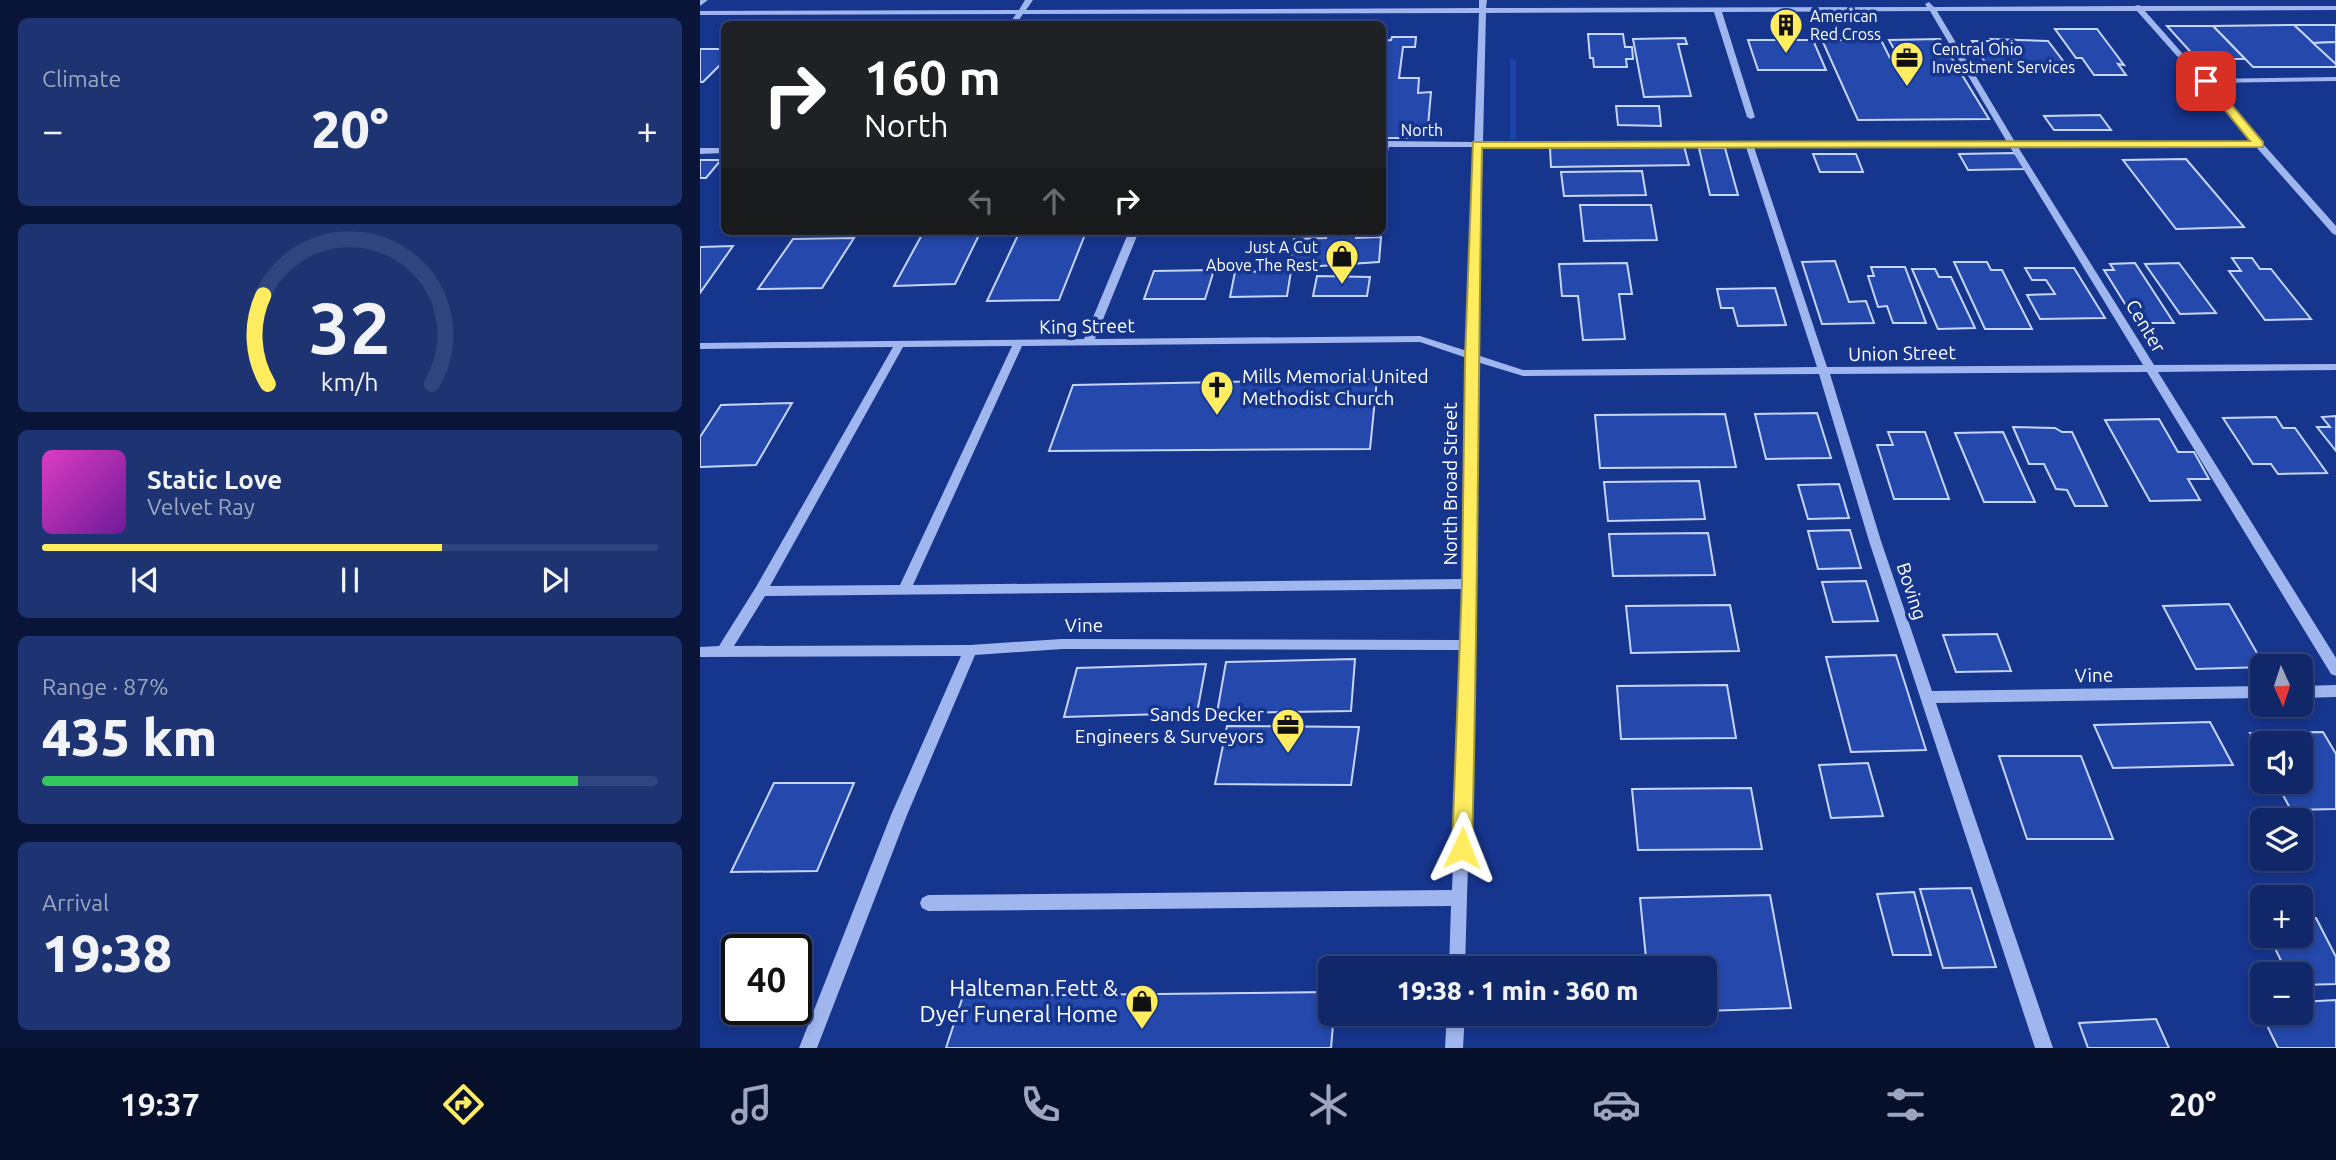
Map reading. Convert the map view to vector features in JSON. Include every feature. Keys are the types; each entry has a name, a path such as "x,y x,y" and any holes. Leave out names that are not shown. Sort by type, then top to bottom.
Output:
{"street":[{"path":"700,4 704,0"},
{"path":"1015,21 1029,0"},
{"path":"1258,13 1262,0"},
{"path":"2115,0 2121,7"},
{"path":"700,13 1258,13 1482,6 1717,9 1929,4 2336,8"},
{"name":"Center","path":"1929,4 2336,670"},
{"path":"732,13 738,6"},
{"name":"North Broad Street","path":"1458,956 1470,584 1472,357 1482,6"},
{"path":"2138,7 2206,81 2336,232"},
{"path":"1717,9 1751,117"},
{"path":"2206,81 2336,79"},
{"name":"North","path":"1386,144 2259,145"},
{"name":"Boving","path":"1749,144 1926,697 2010,938 2044,1048"},
{"path":"700,151 721,151"},
{"path":"1088,343 1131,235"},
{"name":"King Street","path":"700,346 1420,339 1445,345 1472,357"},
{"path":"723,652 761,591 900,344"},
{"path":"904,589 1017,344"},
{"name":"Union Street","path":"1472,357 1493,367 1523,373 2336,367"},
{"path":"761,591 1470,584"},
{"name":"Vine","path":"700,652 970,650 1062,644 1468,645"},
{"path":"808,1048 899,815 970,650"},
{"path":"2314,692 2336,691"},
{"name":"Vine","path":"1926,697 2250,692"},
{"path":"928,903 1460,898"},
{"path":"1454,1048 1455,1026"}],"shaded area":[{"path":"1510,59 1516,59 1516,140 1510,139"}],"building":[{"path":"2294,25 2336,25 2336,42 2313,43"},
{"path":"2294,25 2336,64 2336,67 2253,67 2213,26"},
{"path":"2167,26 2213,26 2245,59 2197,59"},
{"path":"2055,29 2097,29 2124,65 2118,64 2126,75 2094,75 2082,58 2076,58"},
{"path":"1588,34 1623,34 1625,47 1632,47 1633,59 1626,59 1627,67 1594,67 1593,58 1590,58"},
{"path":"1392,37 1416,37 1415,47 1403,47 1399,78 1419,78 1418,93 1431,92 1428,126 1414,126 1414,138 1386,138 1386,41"},
{"path":"1685,38 1687,44 1678,44 1691,96 1644,97 1633,39"},
{"name":"Central Ohio Investment Services","path":"1940,39 1989,119 1858,120 1822,40 1881,40 1890,58 1899,58 1889,40"},
{"path":"1991,39 2048,41 2067,66 1988,67 1972,41 1993,41"},
{"name":"American Red Cross","path":"1748,40 1813,40 1826,70 1758,70"},
{"path":"2336,42 2336,64 2313,43"},
{"path":"700,49 721,49 721,64 700,82"},
{"path":"1616,106 1659,106 1661,126 1618,125"},
{"path":"2100,115 2111,130 2054,130 2044,116"},
{"path":"1684,146 1689,165 1551,167 1550,148"},
{"path":"1699,148 1725,148 1738,195 1710,195"},
{"path":"2015,153 2025,169 1968,170 1959,154"},
{"path":"1813,154 1856,154 1863,172 1820,172"},
{"path":"2186,159 2244,227 2176,229 2123,160"},
{"path":"700,160 721,160 706,178 700,178"},
{"path":"1642,171 1646,195 1564,196 1561,172"},
{"path":"1580,205 1651,205 1657,240 1584,241"},
{"path":"922,235 979,235 955,284 894,286"},
{"path":"1018,235 1085,235 1059,300 987,301"},
{"path":"1327,235 1381,237 1379,262 1320,266 1290,262 1294,239 1326,238"},
{"path":"854,238 822,288 758,289 793,239"},
{"path":"733,246 700,293 700,247"},
{"path":"2232,258 2252,258 2260,269 2271,269 2311,319 2265,320 2229,271 2241,271"},
{"path":"1835,261 1849,302 1866,301 1874,323 1822,324 1802,262"},
{"path":"1954,262 1987,262 1991,270 2002,270 2032,329 1985,329"},
{"path":"1627,263 1632,294 1619,294 1625,339 1583,340 1578,296 1562,296 1559,264"},
{"path":"2135,263 2174,323 2137,323 2104,270 2114,270 2110,264"},
{"path":"2179,263 2216,313 2180,314 2145,264"},
{"path":"1871,267 1905,267 1926,323 1893,323 1887,306 1878,307 1868,276 1874,276"},
{"path":"2025,268 2074,268 2105,318 2040,319 2027,295 2055,294 2046,280 2032,280"},
{"path":"1912,269 1935,269 1939,277 1951,277 1975,328 1938,329"},
{"path":"1214,270 1205,299 1144,299 1154,271"},
{"path":"1291,271 1287,296 1230,297 1235,272"},
{"name":"Just A Cut Above The Rest","path":"1317,276 1370,277 1367,296 1313,296"},
{"path":"1775,288 1786,325 1738,326 1733,308 1721,308 1717,289"},
{"name":"Mills Memorial United Methodist Church","path":"1377,379 1370,449 1049,451 1073,385"},
{"path":"792,403 756,465 700,467 700,437 721,405"},
{"path":"1817,413 1831,458 1766,459 1755,414"},
{"path":"1725,414 1736,467 1600,468 1595,415"},
{"path":"2336,416 2336,451 2317,427 2330,427 2322,417"},
{"path":"2276,417 2283,428 2295,428 2327,473 2278,474 2271,464 2253,464 2223,418"},
{"path":"2159,419 2178,452 2194,452 2209,479 2188,479 2200,500 2150,501 2105,420"},
{"path":"2013,427 2055,428 2062,432 2072,432 2107,506 2075,506 2067,490 2056,489 2044,464 2029,464"},
{"path":"1888,432 1925,432 1949,499 1894,499 1877,445 1893,445"},
{"path":"2003,432 2035,502 1984,502 1955,433"},
{"path":"1699,481 1705,519 1608,521 1604,482"},
{"path":"1839,484 1849,518 1808,519 1798,485"},
{"path":"1850,530 1861,568 1818,569 1808,531"},
{"path":"1708,533 1715,575 1613,576 1609,534"},
{"path":"1866,581 1878,621 1833,622 1822,582"},
{"path":"2229,604 2258,654 2250,654 2250,667 2196,669 2163,606"},
{"path":"1730,605 1739,651 1631,653 1626,606"},
{"path":"1997,634 2011,671 1956,672 1943,635"},
{"path":"1896,655 1926,750 1851,752 1826,657"},
{"path":"1355,659 1351,711 1217,713 1226,662"},
{"path":"1206,664 1197,713 1064,717 1077,668"},
{"path":"1727,685 1736,738 1621,739 1617,686"},
{"path":"2210,722 2233,765 2113,768 2094,725"},
{"name":"Sands Decker Engineers & Surveyors","path":"1227,726 1359,727 1351,785 1215,784"},
{"path":"2313,732 2323,732 2336,754 2336,809 2290,808 2282,794 2313,794"},
{"path":"1999,756 2081,756 2113,839 2027,839"},
{"path":"1868,763 1883,816 1831,818 1819,765"},
{"path":"774,783 854,783 817,871 731,872"},
{"path":"1751,788 1762,849 1638,850 1632,789"},
{"path":"1971,888 1996,967 1943,968 1920,889"},
{"path":"1914,892 1931,955 1893,955 1877,894"},
{"path":"1770,895 1791,1008 1717,1011 1717,956 1646,956 1640,898"},
{"path":"2313,918 2316,918 2336,957 2336,984 2313,985 2313,962 2282,962 2275,948 2313,948"},
{"name":"Halteman Fett & Dyer Funeral Home","path":"1318,992 1318,1026 1333,1026 1331,1048 946,1048 963,996"},
{"path":"2336,1000 2336,1048 2278,1048 2267,1025 2313,1025 2313,1001"},
{"path":"2156,1019 2169,1048 2088,1048 2079,1023"}],"place":[{"name":"American Red Cross","path":"1786,55"},
{"name":"Central Ohio Investment Services","path":"1907,88"},
{"name":"Just A Cut Above The Rest","path":"1342,286"},
{"name":"Mills Memorial United Methodist Church","path":"1217,417"},
{"name":"Sands Decker Engineers & Surveyors","path":"1288,755"},
{"name":"Halteman Fett & Dyer Funeral Home","path":"1142,1031"}],"route":[{"path":"1462,848 1470,584 1477,144 2259,145 2206,81"}]}
